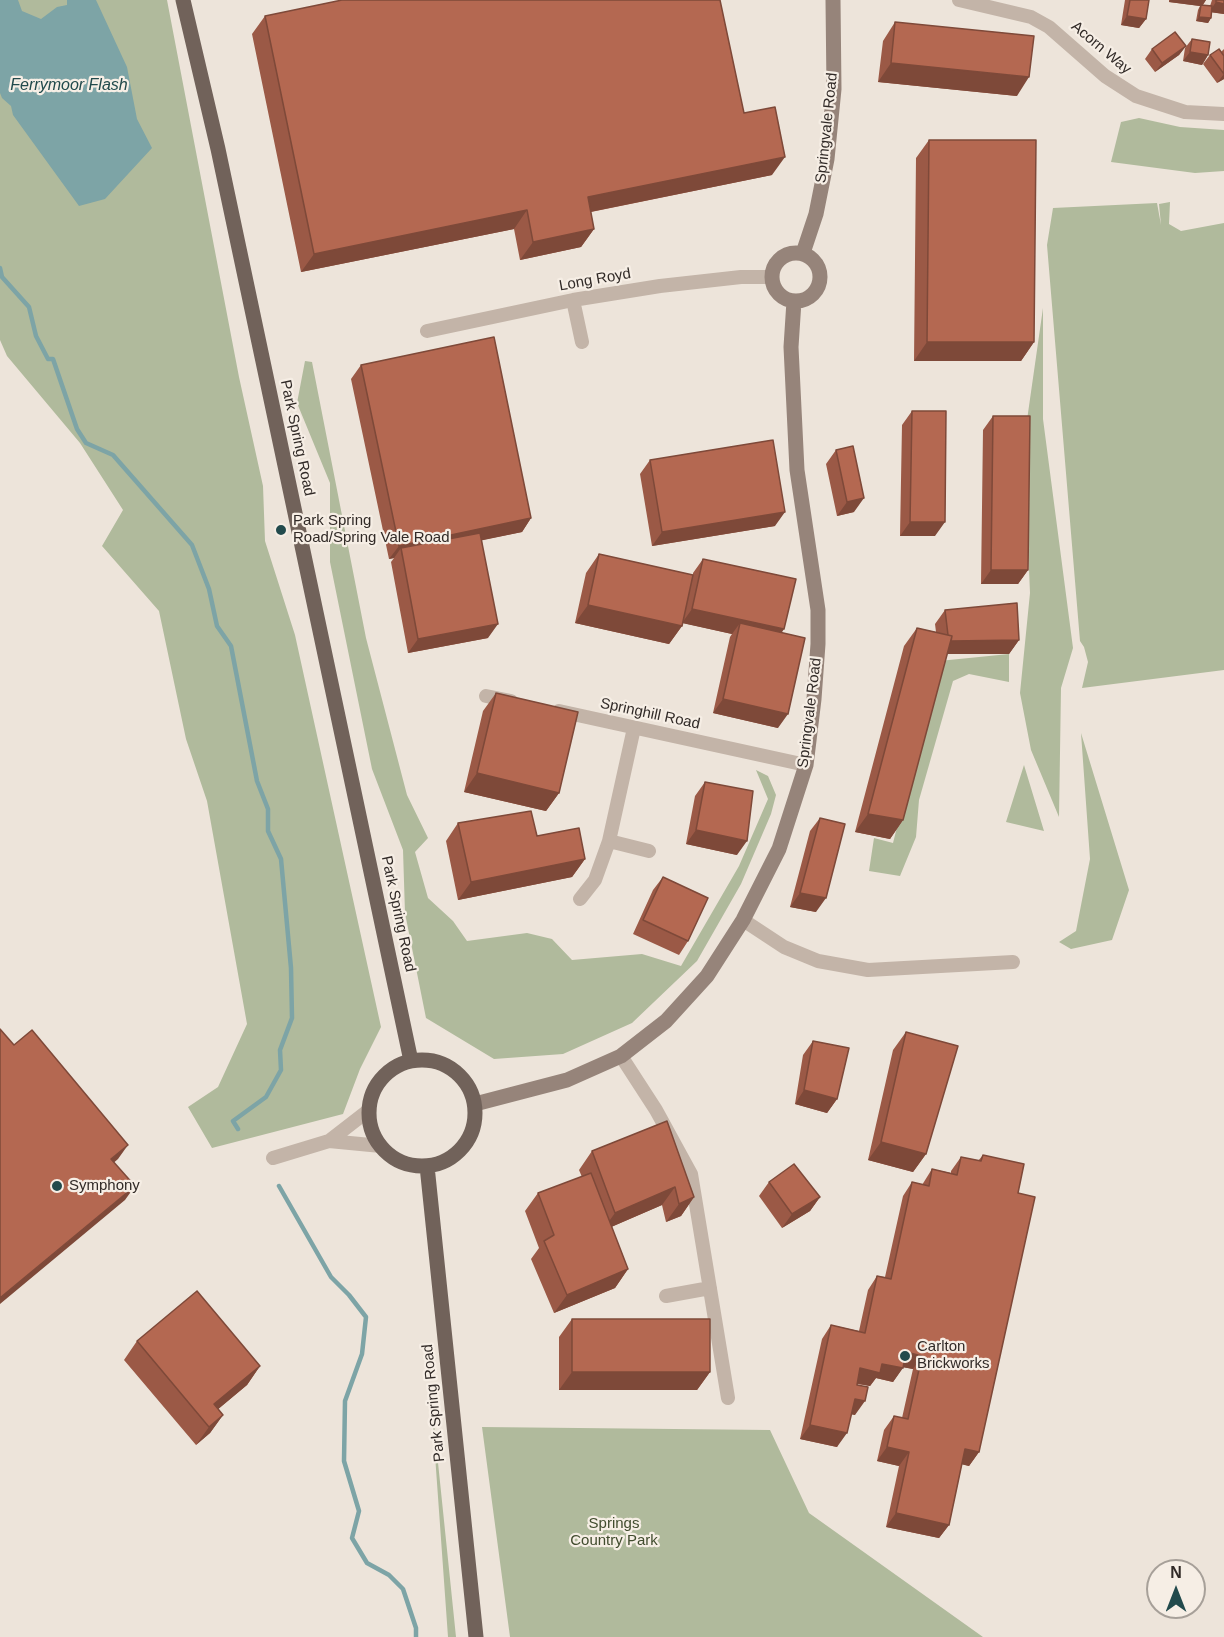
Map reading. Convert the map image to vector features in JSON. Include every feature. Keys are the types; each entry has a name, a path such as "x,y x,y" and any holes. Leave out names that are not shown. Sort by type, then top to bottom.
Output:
{"main road":[{"name":"Park Spring Road","path":"183,0 218,149 411,1061"},
{"path":"411,1061 439,1062 452,1069 463,1078 471,1090 475,1104 472,1133 464,1145 454,1155 427,1166 414,1165 391,1155 381,1146 372,1130 369,1110 373,1094 382,1079 395,1067 411,1061"},
{"name":"Park Spring Road","path":"427,1166 476,1637"}],"street":[{"name":"Springvale Road","path":"803,253 816,214 827,159 834,89 833,0"},
{"name":"Acorn Way","path":"959,0 1031,17 1049,27 1105,76 1136,96 1185,112 1224,114"},
{"path":"790,253 803,253 809,256 818,267 820,281 813,294 794,301 776,291 771,277 778,259 790,253"},
{"name":"Long Royd","path":"427,330 573,300 696,280 771,277"},
{"path":"573,300 582,342"},
{"name":"Springvale Road","path":"475,1104 567,1080 621,1056 666,1021 707,976 742,920 778,849 806,765 814,699 818,610 797,470 791,347 794,301"},
{"path":"486,696 527,704"},
{"name":"Springhill Road","path":"548,709 806,765"},
{"path":"580,899 594,880 609,841 634,728"},
{"path":"609,841 649,851"},
{"path":"742,920 792,950 818,961 868,970 1013,962"},
{"path":"621,1056 656,1110 691,1174 728,1398"},
{"path":"273,1158 329,1141 369,1110"},
{"path":"329,1141 381,1146"},
{"path":"666,1296 710,1288"}],"green space":[{"path":"0,0 167,0 239,377 263,486 265,541 295,635 381,1027 360,1069 343,1114 212,1148 188,1107 218,1087 247,1024 207,801 186,739 159,611 102,546 123,510 80,443 7,356 0,340"},
{"path":"1139,118 1180,127 1224,130 1224,171 1195,173 1111,162 1121,122"},
{"path":"1170,202 1169,224 1181,231 1224,223 1224,670 1082,688 1088,662 1080,641 1047,245 1053,208 1157,203 1161,225 1159,204"},
{"path":"1043,308 1043,419 1073,648 1061,688 1059,817 1031,750 1020,693 1030,593 1026,498 1027,420"},
{"path":"305,361 312,362 366,638 407,795 428,838 415,852 428,898 453,921 467,941 527,933 552,939 572,960 642,954 681,966 739,866 768,799 756,770 768,776 776,795 771,814 741,884 697,961 632,1023 563,1054 494,1059 426,1018 405,913 403,850 372,769 330,562 330,483 297,403"},
{"path":"1009,654 1009,682 969,674 953,681 919,800 916,837 900,876 869,871 874,838 893,843 939,661"},
{"path":"1081,733 1129,890 1112,940 1071,949 1059,942 1076,931 1090,859"},
{"path":"1024,765 1044,831 1006,822"},
{"path":"430,1385 456,1637 448,1637"},
{"name":"Springs Country Park","path":"482,1427 770,1430 809,1513 983,1637 510,1637"}],"water":[{"name":"Ferrymoor Flash","path":"0,0 18,0 22,11 41,19 57,7 67,5 67,0 96,0 127,67 137,119 152,148 105,199 79,206 13,115 11,106 2,98 0,93"}],"building":[{"path":"342,0 720,0 744,113 775,107 785,157 588,197 594,229 533,242 527,210 314,254 265,16"},
{"path":"1130,0 1149,0 1146,19 1127,16"},
{"path":"1216,0 1224,0 1224,4 1216,2"},
{"path":"1201,5 1212,6 1211,18 1199,17"},
{"path":"895,22 1034,36 1029,77 891,63"},
{"path":"1175,32 1186,46 1162,63 1152,49"},
{"path":"1192,39 1210,42 1208,55 1190,52"},
{"path":"1219,49 1224,56 1224,74 1210,55"},
{"path":"929,140 1036,140 1034,342 927,342"},
{"path":"494,337 531,518 399,546 361,365"},
{"path":"912,411 946,411 945,522 910,522"},
{"path":"993,416 1030,416 1028,570 991,570"},
{"path":"773,440 785,512 662,532 650,460"},
{"path":"853,446 864,498 847,502 836,450"},
{"path":"480,533 498,624 418,639 401,548"},
{"path":"599,554 693,575 682,626 588,605"},
{"path":"703,559 796,579 784,629 692,609"},
{"path":"1017,603 1019,640 951,641 952,636 948,635 945,610"},
{"path":"740,623 805,638 788,714 723,699"},
{"path":"917,628 952,636 903,820 868,814"},
{"path":"496,693 578,712 559,793 477,773"},
{"path":"705,782 753,791 747,841 696,830"},
{"path":"531,811 537,836 579,828 585,859 471,882 458,823"},
{"path":"820,818 845,824 826,898 800,893"},
{"path":"663,877 708,898 688,941 643,920"},
{"name":"Symphony","path":"0,1029 14,1045 32,1030 128,1145 111,1159 135,1186 0,1298"},
{"path":"906,1032 958,1046 926,1154 881,1142"},
{"path":"813,1041 849,1048 837,1099 804,1090"},
{"path":"667,1121 694,1197 679,1204 675,1187 615,1213 592,1151"},
{"name":"Carlton Brickworks","path":"983,1155 1024,1164 1018,1193 1035,1197 979,1452 965,1449 949,1525 896,1513 909,1452 887,1447 894,1416 908,1419 922,1356 906,1352 903,1368 882,1364 880,1373 860,1368 857,1385 868,1387 865,1401 855,1399 847,1433 810,1425 831,1325 865,1333 877,1276 891,1279 912,1182 929,1186 932,1169 957,1175 961,1157 981,1161"},
{"path":"794,1164 820,1197 792,1214 769,1182"},
{"path":"591,1173 628,1269 567,1295 544,1241 554,1235 538,1193"},
{"path":"197,1291 260,1366 214,1404 223,1415 209,1427 137,1341"},
{"path":"572,1319 710,1319 710,1372 572,1372"}],"waterway":[{"path":"0,268 2,277 29,307 36,336 48,359 53,359 77,429 86,443 113,455 192,545 209,589 217,626 231,646 257,781 268,809 268,831 281,859 291,968 292,1018 280,1050 281,1070 266,1097 233,1121 238,1129"},
{"path":"279,1186 331,1277 366,1317 362,1354 345,1401 344,1461 359,1511 352,1538 367,1563 389,1575 403,1589 416,1628 416,1637"}],"place":[{"name":"Park Spring Road/Spring Vale Road","path":"281,530"},
{"name":"Symphony","path":"57,1186"},
{"name":"Carlton Brickworks","path":"905,1356"}]}
